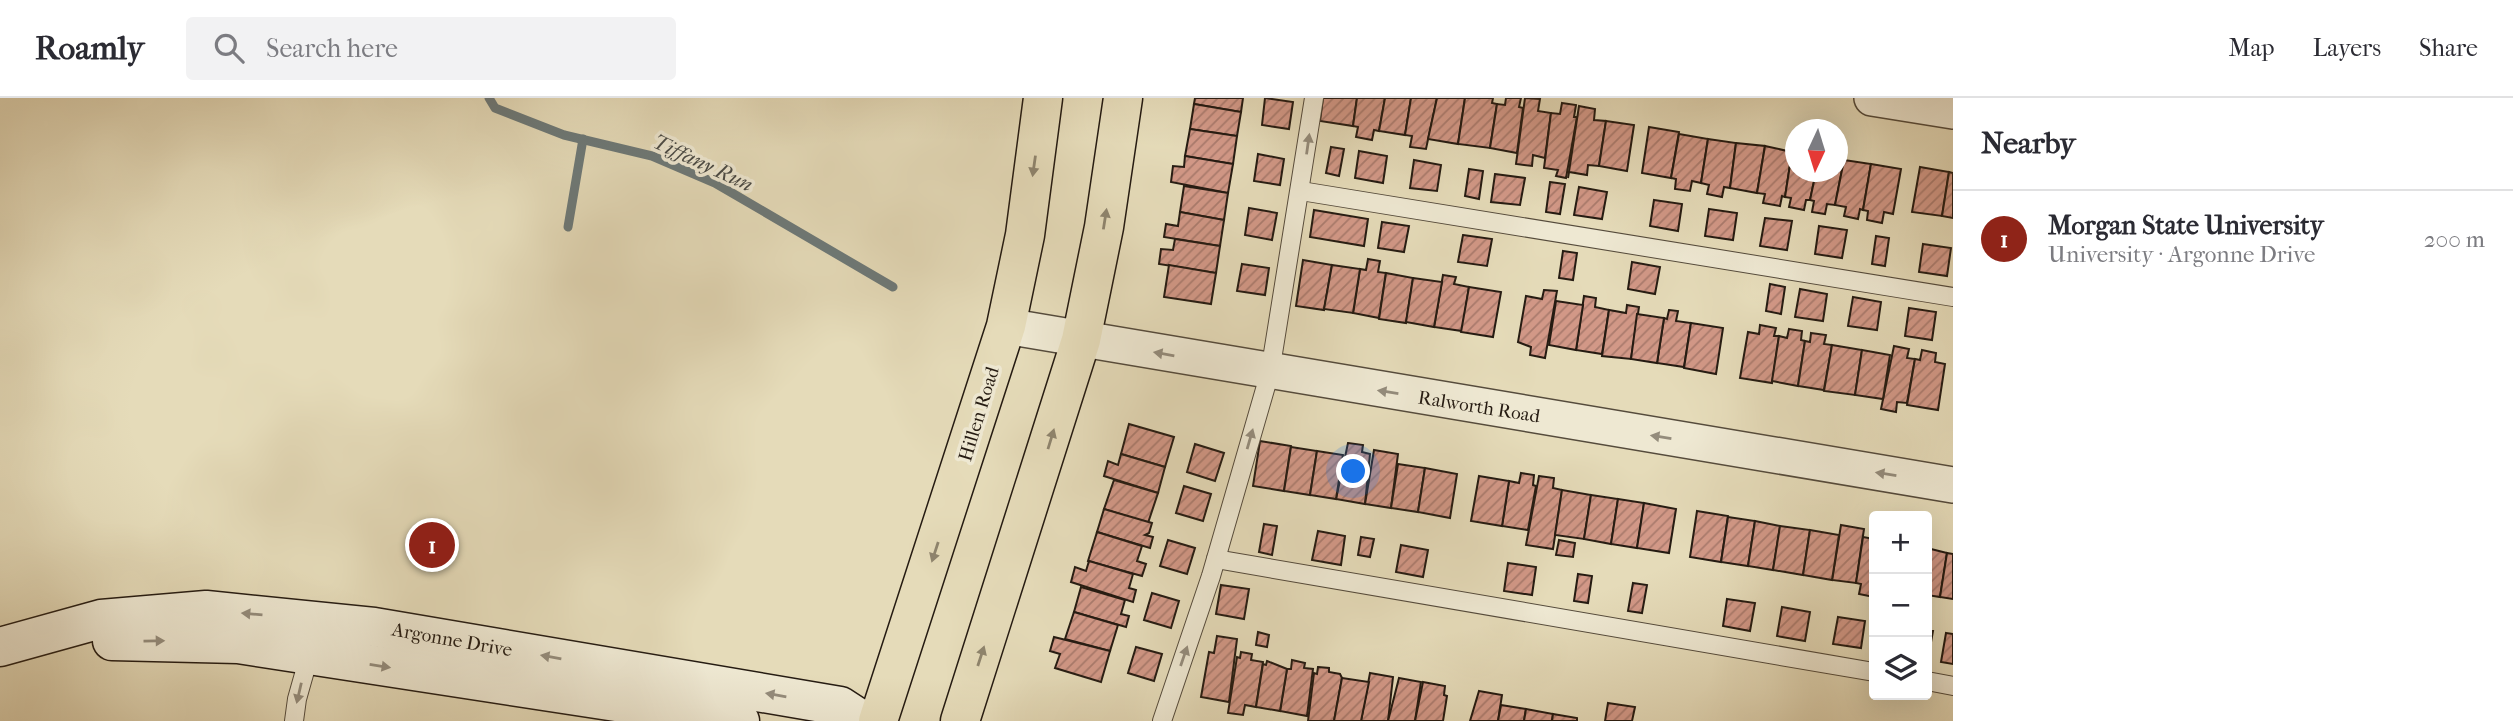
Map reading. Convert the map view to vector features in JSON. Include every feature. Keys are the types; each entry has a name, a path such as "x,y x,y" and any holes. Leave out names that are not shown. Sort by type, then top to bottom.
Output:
{"main road":[{"name":"Hillen Road","path":"878,721 1006,326 1025,235 1043,98"},
{"path":"960,721 1081,340 1104,227 1123,98"},
{"name":"Argonne Drive","path":"0,647 37,639 101,619 206,610 320,619 840,706 863,721"},
{"name":"Argonne Drive","path":"37,639 186,641 238,645 740,721"}],"street":[{"path":"1872,98 1953,111"},
{"name":"Ralworth Road","path":"1006,326 1953,485"}],"lane":[{"path":"1162,721 1216,559 1270,372 1314,98"},
{"path":"1301,191 1953,297"},
{"path":"1216,559 1869,671"},
{"path":"294,721 297,699 320,619"},
{"path":"1932,682 1953,686"}],"building":[{"path":"1195,98 1243,98 1241,112 1194,104"},
{"path":"1265,98 1293,102 1289,129 1262,125"},
{"path":"1323,98 1357,98 1353,126 1320,121"},
{"path":"1357,98 1385,98 1379,131 1374,130 1372,140 1356,137 1358,127 1353,126"},
{"path":"1385,98 1411,98 1405,135 1379,131"},
{"path":"1411,98 1437,98 1426,149 1410,147 1412,136 1405,135"},
{"path":"1437,98 1465,98 1458,144 1428,139"},
{"path":"1465,98 1493,98 1492,103 1497,104 1490,148 1458,144"},
{"path":"1506,98 1521,98 1519,107 1523,108 1517,153 1490,148 1497,104 1505,105"},
{"path":"1525,98 1540,99 1538,111 1551,113 1545,158 1533,155 1532,166 1516,164"},
{"path":"1562,103 1576,105 1574,117 1577,117 1566,178 1556,176 1558,170 1544,168 1551,113 1560,114"},
{"path":"1194,104 1241,112 1237,136 1190,129"},
{"path":"1579,106 1595,109 1594,120 1606,121 1599,166 1588,165 1587,175 1569,172 1568,178"},
{"path":"1606,121 1634,125 1627,171 1599,166"},
{"path":"1649,127 1679,132 1671,178 1642,173"},
{"path":"1190,129 1237,136 1233,164 1185,156"},
{"path":"1679,134 1708,139 1701,183 1692,181 1690,191 1675,189 1676,179 1671,178"},
{"path":"1708,139 1736,143 1730,188 1724,187 1722,197 1707,194 1709,185 1701,183"},
{"path":"1736,143 1765,146 1757,193 1730,188"},
{"path":"1765,146 1785,150 1785,182 1787,182 1785,197 1782,196 1780,206 1763,203 1765,194 1757,193"},
{"path":"1331,147 1344,149 1339,176 1326,173"},
{"path":"1359,151 1387,156 1383,183 1355,178"},
{"path":"1258,154 1284,159 1280,185 1254,181"},
{"path":"1185,156 1233,164 1228,193 1171,182 1173,166 1184,167"},
{"path":"1414,160 1441,165 1437,191 1410,188"},
{"path":"1848,161 1871,164 1863,210 1860,209 1858,219 1844,216 1846,207 1835,205 1840,182 1848,182"},
{"path":"1871,164 1901,169 1893,214 1884,212 1882,223 1867,220 1868,211 1863,210"},
{"path":"1920,167 1949,172 1942,216 1912,212"},
{"path":"1469,169 1483,171 1479,199 1465,196"},
{"path":"1949,172 1953,173 1953,218 1942,216"},
{"path":"1495,174 1525,178 1520,205 1491,202"},
{"path":"1550,182 1565,184 1560,214 1546,212"},
{"path":"1787,182 1814,182 1810,200 1806,200 1804,210 1789,207 1791,198 1785,197"},
{"path":"1814,182 1840,182 1835,205 1827,204 1825,214 1812,212 1814,201 1810,200"},
{"path":"1184,186 1228,193 1224,220 1180,212"},
{"path":"1579,187 1607,192 1602,219 1574,215"},
{"path":"1654,200 1682,204 1678,231 1650,226"},
{"path":"1249,208 1277,213 1272,240 1245,235"},
{"path":"1709,209 1737,213 1733,240 1705,236"},
{"path":"1314,210 1368,219 1364,246 1310,237"},
{"path":"1180,212 1224,220 1220,246 1164,237 1166,224 1178,226"},
{"path":"1765,218 1792,221 1787,250 1760,246"},
{"path":"1382,222 1409,226 1404,252 1378,248"},
{"path":"1819,226 1847,230 1842,258 1815,254"},
{"path":"1463,235 1492,239 1487,266 1458,262"},
{"path":"1876,236 1889,238 1885,266 1872,264"},
{"path":"1175,239 1220,246 1216,273 1159,264 1161,249 1173,250"},
{"path":"1923,244 1951,248 1947,276 1919,272"},
{"path":"1563,251 1577,253 1573,280 1559,278"},
{"path":"1368,259 1380,261 1378,272 1386,273 1379,318 1353,313 1360,269 1366,270"},
{"path":"1303,260 1332,265 1324,310 1296,306"},
{"path":"1632,262 1660,267 1655,294 1628,289"},
{"path":"1242,264 1269,268 1265,295 1237,291"},
{"path":"1169,265 1216,273 1211,304 1164,297"},
{"path":"1332,265 1360,269 1353,313 1324,309"},
{"path":"1386,273 1413,278 1406,323 1379,319"},
{"path":"1443,275 1456,277 1454,284 1469,287 1462,331 1434,327"},
{"path":"1413,278 1442,282 1434,327 1406,322"},
{"path":"1770,284 1785,287 1781,314 1766,311"},
{"path":"1469,287 1501,292 1493,337 1461,332"},
{"path":"1800,289 1827,294 1823,321 1795,317"},
{"path":"1544,290 1557,291 1545,358 1530,355 1531,347 1518,342 1526,296 1542,299"},
{"path":"1584,296 1596,298 1595,307 1609,310 1602,354 1576,350"},
{"path":"1853,297 1881,302 1877,330 1848,326"},
{"path":"1556,301 1583,305 1576,350 1549,345"},
{"path":"1627,305 1639,307 1631,359 1602,356 1609,310 1626,313"},
{"path":"1909,308 1936,312 1932,340 1905,336"},
{"path":"1669,310 1678,311 1676,321 1691,323 1684,367 1657,363 1664,318 1667,319"},
{"path":"1637,314 1664,318 1657,363 1631,359"},
{"path":"1691,323 1723,328 1716,374 1684,368"},
{"path":"1760,325 1776,328 1774,336 1779,336 1772,383 1740,378 1748,332 1759,334"},
{"path":"1789,329 1802,331 1801,340 1805,341 1798,386 1772,381 1779,336 1787,338"},
{"path":"1811,333 1826,335 1824,344 1832,345 1824,390 1798,386 1805,341 1810,342"},
{"path":"1832,345 1862,350 1855,395 1824,391"},
{"path":"1894,346 1909,349 1907,358 1915,359 1907,403 1897,402 1896,412 1881,409"},
{"path":"1862,350 1890,355 1883,399 1855,395"},
{"path":"1922,350 1936,353 1935,362 1945,364 1938,410 1907,405 1915,359 1920,360"},
{"path":"1129,424 1174,437 1165,467 1121,454"},
{"path":"1260,441 1291,446 1284,491 1253,486"},
{"path":"1348,443 1363,445 1362,452 1370,454 1365,504 1336,499"},
{"path":"1195,444 1224,453 1215,481 1187,472"},
{"path":"1291,447 1317,451 1310,495 1284,491"},
{"path":"1374,450 1398,454 1391,508 1365,504"},
{"path":"1317,451 1343,455 1336,499 1310,495"},
{"path":"1121,454 1165,467 1158,493 1104,476 1108,461 1118,465"},
{"path":"1398,464 1425,468 1418,512 1391,508"},
{"path":"1425,468 1457,474 1450,518 1418,512"},
{"path":"1521,473 1534,475 1533,485 1536,486 1528,530 1502,526 1509,481 1519,483"},
{"path":"1479,476 1509,481 1502,526 1471,521"},
{"path":"1539,476 1554,478 1553,488 1562,490 1553,549 1526,545"},
{"path":"1114,480 1158,493 1148,523 1104,509"},
{"path":"1184,486 1211,494 1203,521 1176,513"},
{"path":"1562,490 1591,495 1584,539 1555,535"},
{"path":"1591,495 1618,499 1611,544 1584,539"},
{"path":"1618,499 1644,503 1637,548 1611,544"},
{"path":"1644,503 1676,509 1669,553 1637,548"},
{"path":"1104,509 1152,523 1149,533 1145,535 1153,537 1150,548 1097,532"},
{"path":"1697,511 1728,516 1721,562 1690,557"},
{"path":"1728,517 1755,521 1748,566 1721,562"},
{"path":"1755,521 1780,526 1773,570 1748,566"},
{"path":"1264,524 1277,526 1272,555 1259,552"},
{"path":"1841,525 1864,529 1856,583 1832,580"},
{"path":"1780,526 1810,530 1803,575 1773,570"},
{"path":"1810,530 1839,535 1832,580 1803,575"},
{"path":"1318,531 1345,536 1341,565 1312,560"},
{"path":"1097,532 1142,546 1137,561 1146,564 1142,576 1088,561"},
{"path":"1361,537 1374,539 1370,557 1358,555"},
{"path":"1863,537 1869,538 1869,596 1859,594 1861,584 1856,583"},
{"path":"1168,540 1195,548 1187,574 1160,566"},
{"path":"1559,540 1575,543 1573,557 1556,555"},
{"path":"1401,545 1428,550 1423,577 1396,572"},
{"path":"1932,549 1947,553 1940,597 1932,596"},
{"path":"1947,553 1953,554 1953,599 1940,597"},
{"path":"1089,561 1133,574 1129,588 1136,590 1133,602 1071,582 1075,567 1086,571"},
{"path":"1508,563 1536,567 1532,595 1504,591"},
{"path":"1578,574 1592,576 1588,603 1574,601"},
{"path":"1633,583 1647,585 1642,613 1628,611"},
{"path":"1221,585 1249,589 1244,619 1216,614"},
{"path":"1081,587 1125,600 1121,614 1129,616 1126,627 1074,612"},
{"path":"1152,593 1179,601 1171,628 1144,620"},
{"path":"1727,599 1755,603 1750,631 1723,626"},
{"path":"1782,607 1810,612 1805,641 1777,636"},
{"path":"1074,612 1118,625 1110,651 1065,639"},
{"path":"1838,617 1865,621 1861,648 1833,644"},
{"path":"1258,632 1269,635 1267,647 1256,645"},
{"path":"1946,633 1953,634 1953,664 1941,662"},
{"path":"1217,636 1237,639 1229,702 1201,697 1209,652 1214,653"},
{"path":"1054,637 1110,651 1101,682 1055,668 1060,654 1050,651"},
{"path":"1136,647 1162,654 1154,681 1128,673"},
{"path":"1241,652 1252,654 1251,660 1263,662 1256,707 1245,705 1243,715 1228,713 1237,657 1240,658"},
{"path":"1292,660 1305,663 1304,668 1313,669 1307,716 1280,711 1287,669 1291,669"},
{"path":"1267,661 1287,669 1280,711 1256,707 1263,664 1266,665"},
{"path":"1318,667 1329,668 1329,672 1340,674 1342,678 1334,721 1308,721 1314,673 1317,674"},
{"path":"1370,673 1393,677 1388,721 1361,721"},
{"path":"1342,678 1369,682 1361,721 1334,721"},
{"path":"1399,678 1421,682 1415,721 1388,721"},
{"path":"1423,682 1445,686 1444,695 1447,696 1443,721 1415,721"},
{"path":"1479,691 1502,695 1498,721 1470,721"},
{"path":"1608,703 1635,707 1632,721 1605,721"},
{"path":"1501,705 1526,709 1524,721 1498,721"},
{"path":"1526,709 1553,714 1552,721 1524,721"},
{"path":"1553,714 1577,718 1577,721 1552,721"}],"waterway":[{"name":"Tiffany Run","path":"489,98 495,108 564,135 652,156 715,183 893,287"},
{"path":"568,227 583,139"}],"place":[{"name":"Morgan State University","path":"432,545"}]}
